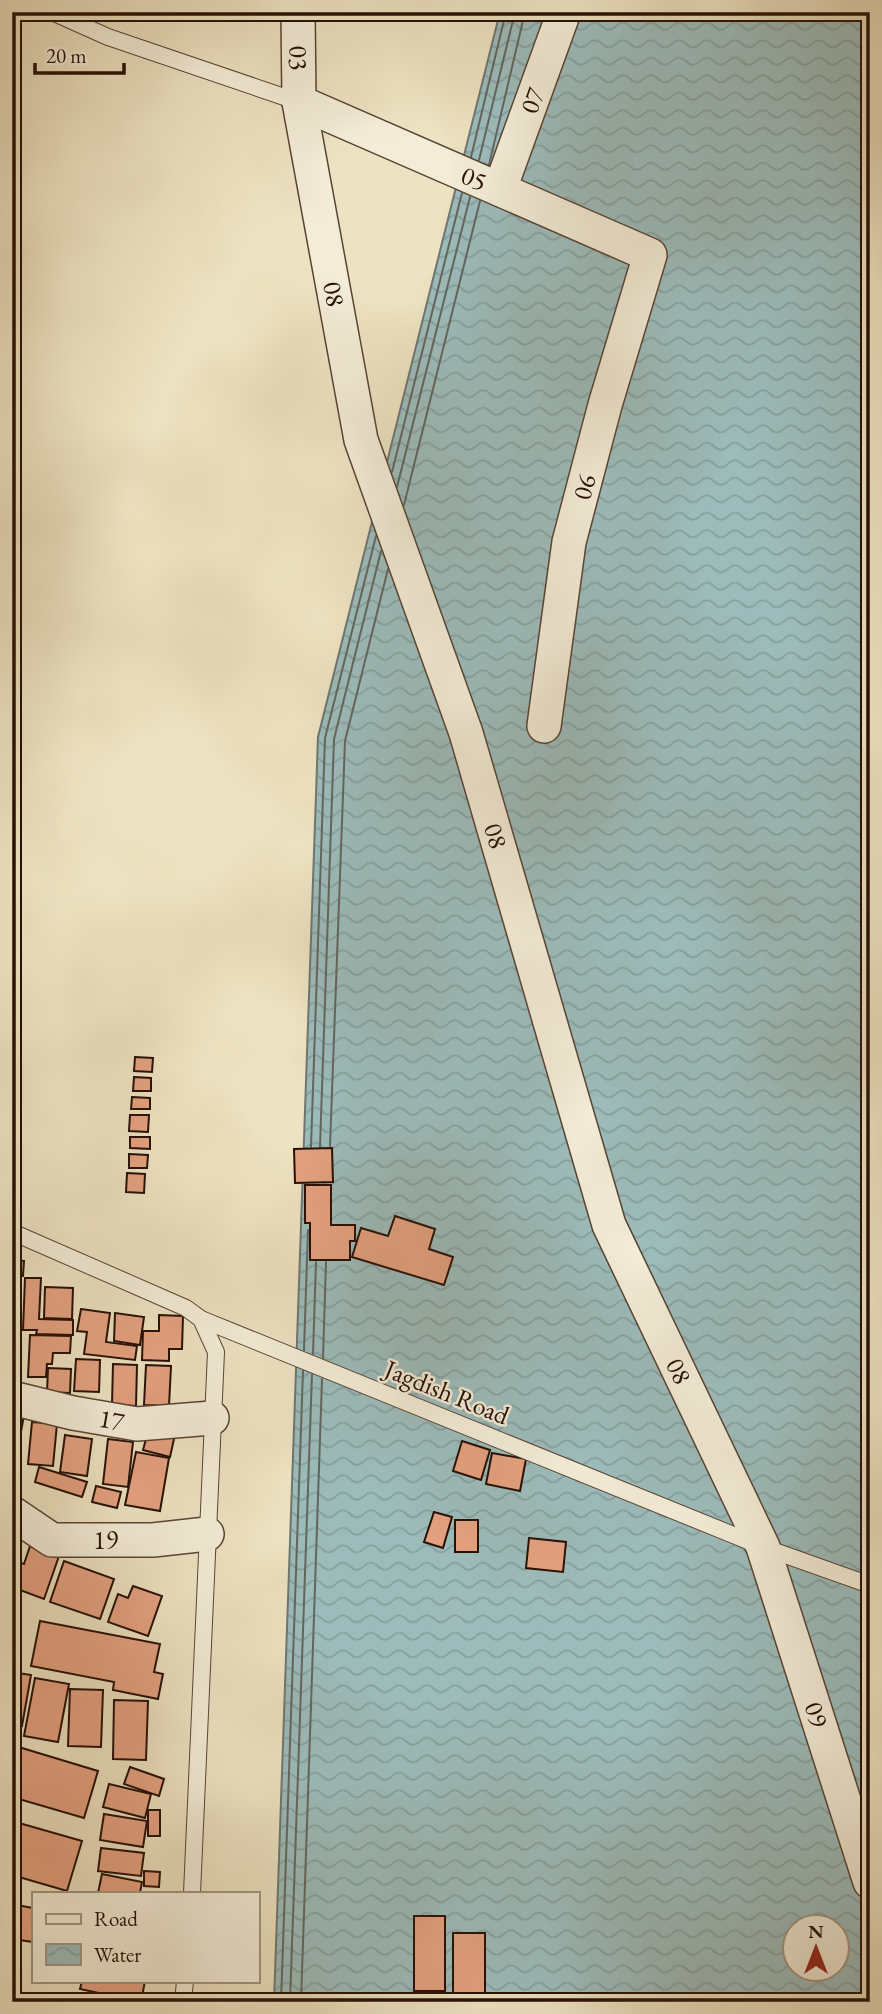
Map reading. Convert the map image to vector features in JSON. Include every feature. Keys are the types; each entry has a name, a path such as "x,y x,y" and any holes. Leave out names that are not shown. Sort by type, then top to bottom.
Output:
{"street":[{"name":"03","path":"298,12 299,102"},
{"name":"07","path":"500,189 564,12"},
{"name":"05","path":"299,102 650,255"},
{"name":"08","path":"299,102 361,440 466,733 609,1225 764,1547"},
{"name":"06","path":"544,726 569,542 605,405 650,255"},
{"name":"17","path":"12,1398 73,1413 137,1424 212,1418"},
{"name":"19","path":"12,1513 52,1540 153,1540 207,1534"},
{"name":"09","path":"764,1547 870,1882"}],"lane":[{"path":"52,12 108,37 299,102"},
{"name":"Jagdish Road","path":"12,1232 186,1308 201,1319 764,1547 870,1585"},
{"path":"192,1892 216,1352 201,1319"},
{"path":"183,2002 185,1982"}],"water":[{"path":"500,12 870,12 870,2002 274,2002 318,737"}],"building":[{"path":"135,1057 153,1058 152,1072 134,1071"},
{"path":"134,1077 151,1078 151,1091 133,1091"},
{"path":"132,1097 150,1098 150,1109 131,1109"},
{"path":"130,1115 149,1115 148,1132 129,1131"},
{"path":"130,1137 150,1137 150,1149 130,1148"},
{"path":"332,1148 333,1182 295,1183 294,1149"},
{"path":"129,1154 148,1155 147,1168 129,1168"},
{"path":"127,1173 145,1174 144,1193 126,1192"},
{"path":"305,1185 331,1185 331,1225 355,1225 355,1241 350,1241 350,1260 310,1260 310,1223 305,1223"},
{"path":"395,1216 435,1229 429,1249 453,1257 444,1285 352,1257 361,1228 388,1236"},
{"path":"12,1260 24,1261 23,1276 12,1276"},
{"path":"25,1278 41,1278 39,1319 73,1320 73,1335 36,1334 37,1330 23,1330"},
{"path":"45,1287 73,1288 72,1319 44,1318"},
{"path":"81,1309 110,1313 106,1342 137,1346 135,1360 84,1354 87,1332 77,1331"},
{"path":"115,1313 144,1317 140,1345 114,1341"},
{"path":"159,1315 183,1316 182,1349 169,1349 169,1361 142,1360 143,1331 159,1331"},
{"path":"30,1335 71,1336 70,1353 53,1353 52,1364 47,1364 46,1377 28,1377"},
{"path":"12,1336 18,1336 19,1379 12,1379"},
{"path":"76,1359 100,1360 99,1392 74,1391"},
{"path":"113,1364 137,1365 136,1406 112,1405"},
{"path":"146,1365 171,1366 169,1406 144,1405"},
{"path":"48,1368 71,1369 70,1393 47,1392"},
{"path":"12,1413 24,1415 17,1454 12,1453"},
{"path":"32,1422 57,1424 53,1466 28,1464"},
{"path":"150,1424 176,1430 170,1457 143,1450"},
{"path":"65,1435 92,1439 87,1476 60,1472"},
{"path":"108,1439 133,1442 128,1487 103,1484"},
{"path":"462,1441 490,1450 481,1480 453,1471"},
{"path":"136,1452 169,1458 160,1511 125,1505"},
{"path":"492,1453 526,1459 520,1491 486,1484"},
{"path":"39,1467 87,1482 82,1497 35,1482"},
{"path":"96,1486 121,1492 117,1508 92,1502"},
{"path":"434,1512 452,1517 443,1548 424,1542"},
{"path":"455,1520 478,1520 478,1552 455,1552"},
{"path":"529,1538 566,1542 563,1572 526,1568"},
{"path":"30,1546 59,1556 44,1599 12,1587 12,1560 24,1564"},
{"path":"64,1561 114,1579 100,1619 50,1602"},
{"path":"133,1586 162,1596 148,1636 108,1622 118,1594 128,1598"},
{"path":"40,1621 160,1644 154,1672 163,1674 158,1699 113,1690 114,1682 31,1666"},
{"path":"12,1672 31,1675 22,1726 12,1724"},
{"path":"35,1678 69,1684 58,1742 24,1736"},
{"path":"70,1689 103,1690 101,1747 68,1746"},
{"path":"114,1700 148,1701 146,1760 113,1759"},
{"path":"12,1745 98,1771 84,1818 12,1797"},
{"path":"130,1767 164,1779 159,1796 124,1784"},
{"path":"109,1784 151,1794 145,1818 103,1807"},
{"path":"148,1810 160,1810 160,1836 148,1836"},
{"path":"104,1814 147,1821 143,1847 100,1840"},
{"path":"12,1821 82,1841 67,1891 12,1875"},
{"path":"101,1848 144,1853 141,1876 98,1871"},
{"path":"144,1871 160,1872 159,1887 144,1886"},
{"path":"102,1874 142,1882 140,1892 98,1892"},
{"path":"12,1904 32,1908 32,1942 12,1939"},
{"path":"414,1916 445,1916 445,1991 414,1991"},
{"path":"453,1933 485,1933 485,2002 453,2002"},
{"path":"82,1982 145,1982 141,2002 80,1989"}]}
